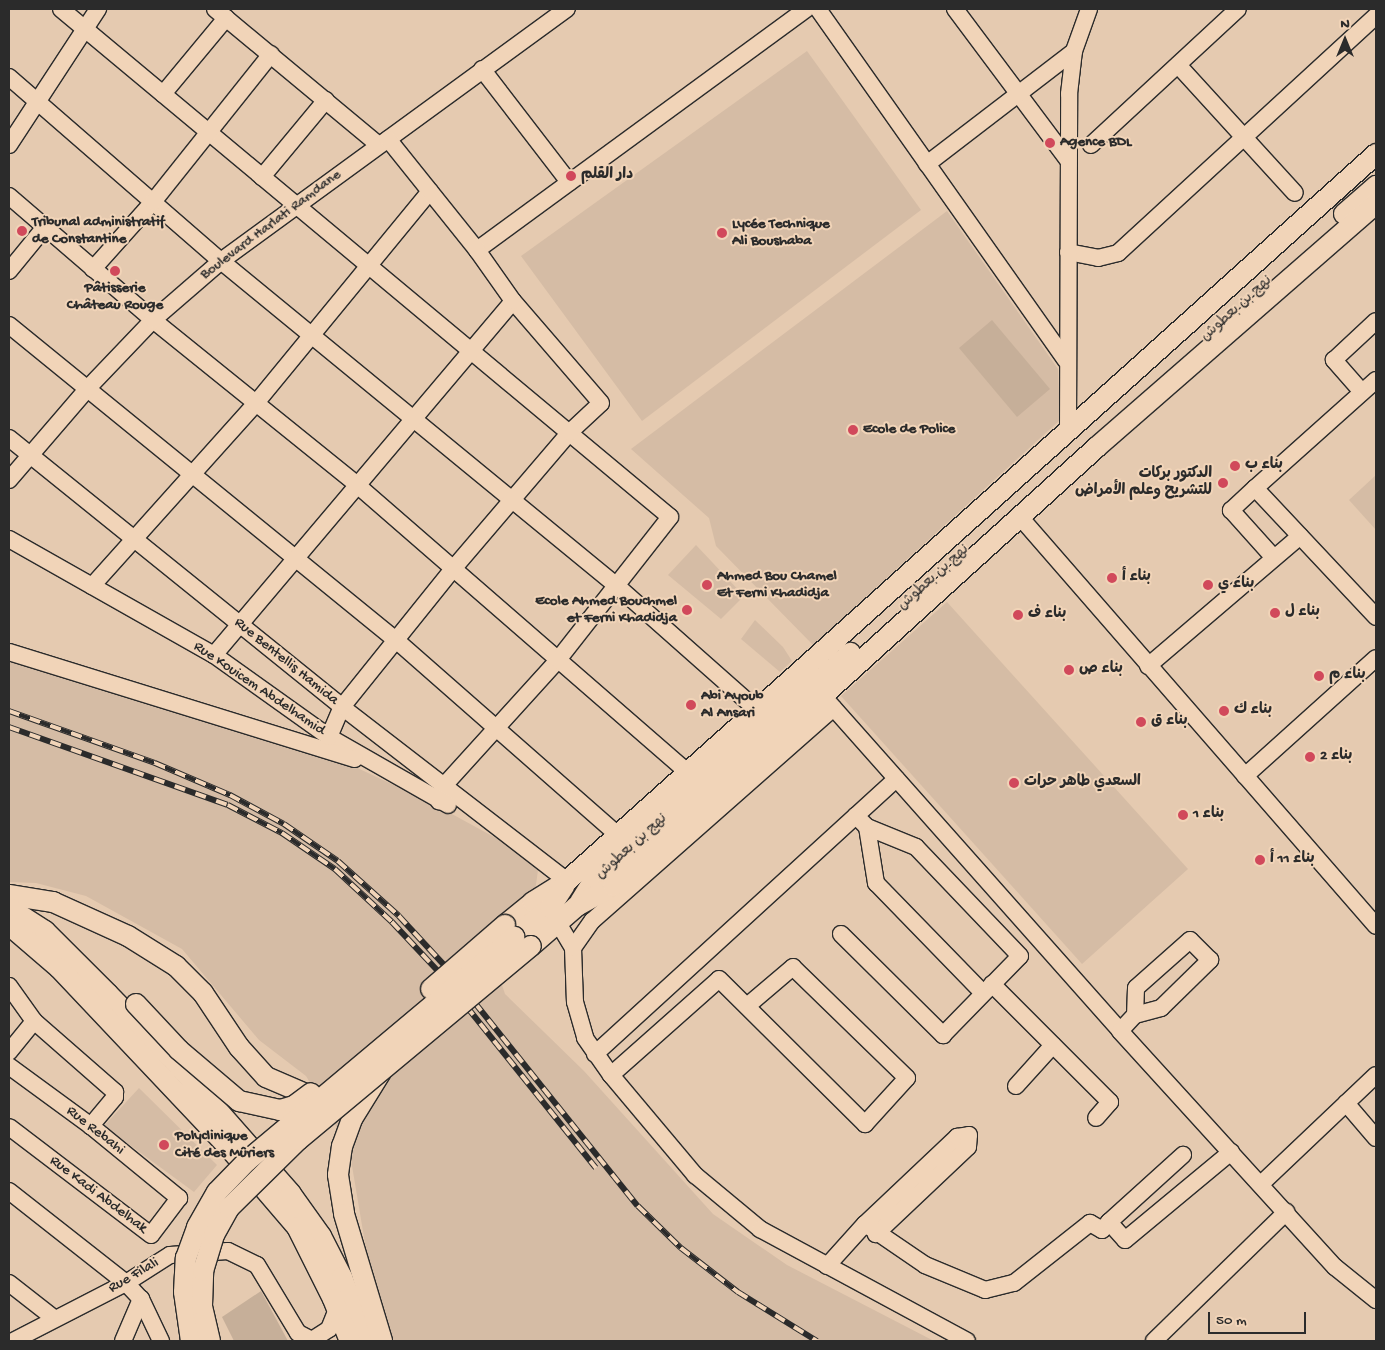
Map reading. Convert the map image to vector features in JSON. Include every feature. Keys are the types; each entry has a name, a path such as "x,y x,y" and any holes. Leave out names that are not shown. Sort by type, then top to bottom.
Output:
{"main road":[{"name":"نهج بن بعطوش","path":"622,832 1376,154"},
{"name":"نهج بن بعطوش","path":"622,832 705,766 820,663 1373,182"},
{"name":"نهج بن بعطوش","path":"577,906 592,883 1373,182"},
{"name":"نهج بن بعطوش","path":"577,906 613,886 828,702 1020,517 1376,204"},
{"path":"191,1341 184,1292 186,1258 197,1227 217,1192 246,1161 550,908 567,881 622,832"},
{"path":"9,896 52,921 136,1004 179,1050 220,1088 239,1101 280,1110 294,1106 517,936 558,923 577,906"},
{"path":"9,896 53,902 128,936 176,966 203,993 239,1047 266,1077 308,1095"},
{"path":"9,908 45,931 108,994 184,1072 291,1194 321,1236 342,1277 366,1341"},
{"path":"9,925 59,968 267,1192 297,1228 337,1309 350,1341"},
{"path":"210,1341 202,1306 203,1271 214,1235 230,1208 298,1140 384,1068 517,936"},
{"path":"382,1341 344,1214 338,1175 342,1146 352,1120 384,1068"}],"street":[{"path":"61,9 367,264 471,348 670,517 558,660 441,794"},
{"path":"9,145 98,9"},
{"name":"Boulevard Harlati Ramdane","path":"9,480 88,388 153,320 221,261 482,69 567,9"},
{"path":"477,250 806,9"},
{"path":"818,9 1066,360"},
{"path":"955,9 1068,160"},
{"path":"1068,431 1066,360 1069,94 1074,51 1089,9"},
{"path":"1091,145 1238,9"},
{"path":"162,94 220,13 326,100 384,142 430,191 477,250 513,301 601,403 570,432 453,570 342,707 330,737"},
{"path":"1068,252 1098,258 1118,253 1245,139 1376,16"},
{"path":"927,164 1018,92 1074,51"},
{"path":"93,269 153,202 271,54"},
{"path":"1178,65 1295,194"},
{"path":"482,69 569,182"},
{"path":"9,77 221,261 617,586 757,710"},
{"path":"262,177 326,100"},
{"path":"92,586 195,474 256,403 367,264 430,191"},
{"path":"9,196 153,320 356,484 453,570 689,771"},
{"path":"9,271 45,227"},
{"path":"214,655 356,484 513,301"},
{"path":"1362,392 1334,360 1376,321"},
{"path":"9,325 195,474 397,641 496,729 622,832"},
{"path":"1274,558 1231,510 1376,380"},
{"name":"Rue Bentellis Hamida","path":"9,438 136,538 342,707 441,794"},
{"path":"1255,488 1376,617"},
{"path":"1020,517 1376,926"},
{"path":"1148,666 1300,536"},
{"name":"Rue Kouicem Abdelhamid","path":"9,539 214,655 330,737 383,768 441,794 510,838 567,881"},
{"path":"9,652 383,768"},
{"path":"1245,776 1376,658"},
{"path":"572,948 592,921 828,702 1120,1031 1262,1184 1335,1267 1376,1300"},
{"path":"595,1054 862,822 896,779"},
{"path":"841,934 943,1034 1020,956 916,847 862,822"},
{"path":"862,822 876,883 988,988 1053,1044 1110,1102 1096,1118"},
{"path":"558,923 572,948 578,1019 595,1054 712,1191 760,1229 967,1341"},
{"path":"1120,1031 1135,1015 1161,1008 1210,960 1190,940 1136,988 1135,1015"},
{"path":"611,1075 719,979 746,1006 865,1124 907,1078 793,967 746,1006"},
{"path":"9,986 34,1021 116,1092 116,1097 91,1126"},
{"path":"9,1052 34,1021"},
{"path":"1016,1086 1053,1044"},
{"name":"Rue Rebahi","path":"9,1066 91,1126 179,1198"},
{"path":"1262,1184 1376,1075"},
{"path":"1346,1103 1376,1138"},
{"name":"Rue Kadi Abdelhak","path":"9,1127 151,1235 179,1198"},
{"path":"1109,1222 1125,1240 1231,1152"},
{"path":"871,1229 925,1265 985,1290 1014,1283 1090,1223 1102,1230 1183,1155"},
{"path":"827,1266 871,1229 926,1176"},
{"path":"9,1191 126,1283 141,1299 160,1341"},
{"path":"1154,1341 1175,1330 1286,1212"},
{"name":"Rue Filali","path":"13,1341 126,1283 170,1255 228,1251 257,1265 298,1333 313,1341"},
{"path":"9,1283 55,1319"},
{"path":"123,1341 141,1299"},
{"path":"313,1341 329,1329 337,1309"}],"shaded area":[{"name":"Lycée Technique Ali Boushaba","path":"807,51 921,210 642,421 521,256"},
{"name":"Ecole de Police","path":"947,211 1058,369 1060,420 813,645 716,546 709,518 631,449"},
{"path":"992,320 1050,389 1017,417 959,348"},
{"path":"1376,475 1376,530 1349,500"},
{"name":"Ahmed Bou Chamel Et Ferni Khadidja","path":"696,545 744,596 721,619 668,575"},
{"name":"السعدي طاهر حرات","path":"947,602 1188,869 1082,964 841,696"},
{"path":"755,620 783,647 792,661 780,672 741,639"},
{"path":"12,658 351,765 430,802 525,854 538,870 535,892 495,964 505,994 584,1071 713,1214 787,1265 934,1341 391,1341 367,1255 349,1148 306,1076 259,1040 182,949 86,896 36,883 9,882 9,667"},
{"name":"Polyclinique Cité des Mûriers","path":"139,1088 217,1165 194,1192 104,1126"},
{"path":"261,1291 288,1341 234,1341 222,1317"}],"railway":[{"path":"9,711 155,763 230,795 284,824 338,861 399,916 447,968 638,1206 681,1248 738,1292 817,1341"},
{"path":"9,727 228,805 282,833 335,869 392,922 439,972 596,1168"}],"place":[{"name":"Agence BDL","path":"1050,143"},
{"name":"دار القلم","path":"571,176"},
{"name":"Tribunal administratif de Constantine","path":"22,231"},
{"name":"Lycée Technique Ali Boushaba","path":"722,233"},
{"name":"Pâtisserie Château Rouge","path":"115,271"},
{"name":"Ecole de Police","path":"853,430"},
{"name":"بناء ب","path":"1235,466"},
{"name":"الدكتور بركات للتشريح وعلم الأمراض","path":"1223,483"},
{"name":"بناء أ","path":"1112,578"},
{"name":"Ahmed Bou Chamel Et Ferni Khadidja","path":"707,585"},
{"name":"بناء ي","path":"1208,585"},
{"name":"Ecole Ahmed Bouchmel et Ferni Khadidja","path":"687,610"},
{"name":"بناء ل","path":"1275,613"},
{"name":"بناء ف","path":"1018,615"},
{"name":"بناء ص","path":"1069,670"},
{"name":"بناء م","path":"1319,676"},
{"name":"Abi Ayoub Al Ansari","path":"691,705"},
{"name":"بناء ك","path":"1224,711"},
{"name":"بناء ق","path":"1141,722"},
{"name":"بناء 2","path":"1310,757"},
{"name":"السعدي طاهر حرات","path":"1014,783"},
{"name":"بناء 1","path":"1183,815"},
{"name":"بناء 11 أ","path":"1260,860"},
{"name":"Polyclinique Cité des Mûriers","path":"164,1145"}]}
